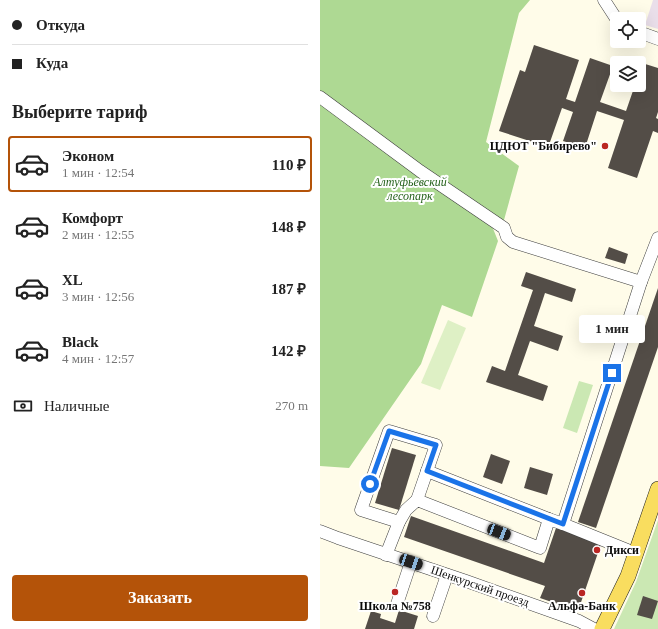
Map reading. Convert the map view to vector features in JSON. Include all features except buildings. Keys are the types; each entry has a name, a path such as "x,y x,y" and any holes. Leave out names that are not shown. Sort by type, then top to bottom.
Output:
{"main road":[{"path":"602,629 628,576 658,489"}],"street":[{"path":"604,0 612,12"},
{"path":"646,33 657,35"},
{"path":"320,97 420,171 504,228 506,237 513,242 642,282"},
{"path":"563,524 642,282 658,238"},
{"path":"386,554 399,522 406,510 417,500 436,445 389,431 361,510 399,522"},
{"path":"427,471 635,553"},
{"path":"417,500 540,548 549,519"},
{"path":"618,596 635,577 658,511"},
{"name":"Шенкурский проезд","path":"320,530 338,538 579,621 594,629"},
{"path":"397,604 411,562"},
{"path":"433,616 447,575"}],"shaded area":[{"path":"653,0 658,0 658,29 646,25"}],"green space":[{"name":"Алтуфьевский лесопарк","path":"320,0 530,0 519,13 486,142 519,166 504,220 492,226 498,241 472,317 442,305 421,364 349,468 320,466"},
{"path":"448,320 466,328 440,390 421,383"},
{"path":"579,381 593,385 577,433 563,428"},
{"path":"658,520 658,629 614,629 636,582"}],"place":[{"name":"ЦДЮТ \"Бибирево\"","path":"605,146"},
{"name":"Дикси","path":"597,550"},
{"name":"Школа №758","path":"395,592"},
{"name":"Альфа-Банк","path":"582,593"}],"route":[{"path":"370,484 389,431 436,445 427,471 563,524 612,373"}]}
